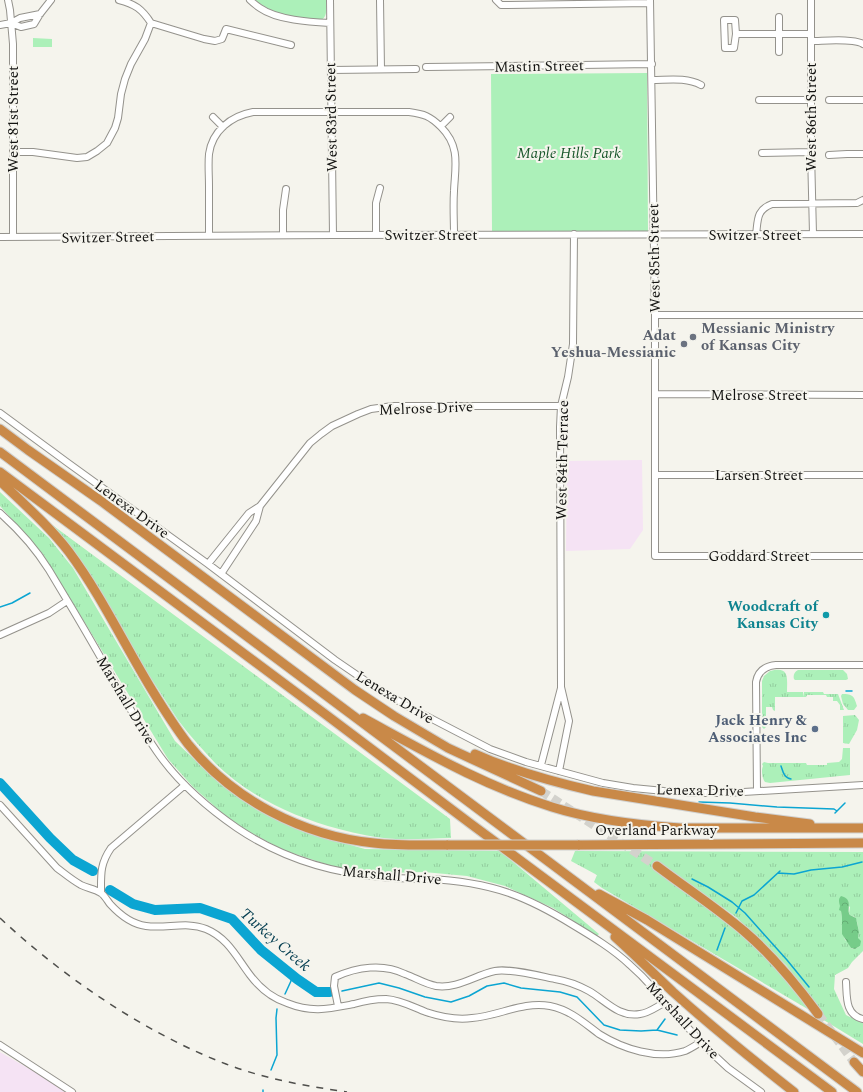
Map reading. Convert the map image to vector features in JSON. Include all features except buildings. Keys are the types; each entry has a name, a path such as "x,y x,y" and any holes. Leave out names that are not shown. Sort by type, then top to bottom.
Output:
{"highway":[{"path":"0,429 114,510 355,690 394,716 448,748 541,791"},
{"path":"0,452 857,1092"},
{"path":"0,472 832,1092"},
{"name":"Overland Parkway","path":"0,481 52,532 68,551 93,589 176,728 203,761 230,785 253,801 304,827 357,841 416,845 863,843"},
{"path":"332,700 472,776 519,796 552,807 600,819 680,828 863,828"},
{"path":"394,716 450,744 479,756 526,773 574,787 620,796 755,817 851,828"},
{"path":"657,866 744,931 788,976 818,1014"},
{"path":"567,876 647,920 863,1053"},
{"path":"584,907 674,993 742,1051 794,1092"},
{"path":"854,1062 863,1072"}],"street":[{"name":"West 81st Street","path":"8,0 13,44 13,237"},
{"path":"0,25 11,23 21,27 34,24 51,0"},
{"path":"119,0 128,2 137,7 145,14 151,23 204,39 215,41 222,39 226,29 291,45"},
{"path":"250,0 261,9 276,15 309,22 330,23"},
{"name":"West 83rd Street","path":"330,0 333,235"},
{"path":"380,0 381,69"},
{"path":"496,0 501,5 650,2"},
{"name":"West 86th Street","path":"811,0 811,152 813,234"},
{"name":"West 85th Street","path":"650,2 656,394 655,556"},
{"path":"779,17 779,52"},
{"path":"724,20 735,20 736,34 734,48 725,48 724,20"},
{"path":"13,152 32,152 77,158 87,157 108,143 118,118 121,94 125,79 131,64 145,39 151,23"},
{"path":"736,34 779,34 811,38 854,40 863,44"},
{"name":"Mastin Street","path":"426,67 652,64"},
{"path":"331,70 416,69"},
{"path":"652,80 687,80 694,81 701,85"},
{"path":"759,100 811,100"},
{"path":"829,100 863,100"},
{"path":"210,236 209,153 214,138 232,119 253,112 409,112 433,119 448,134 455,152 454,235"},
{"path":"213,117 223,127"},
{"path":"441,126 450,117"},
{"path":"762,153 811,152"},
{"path":"829,155 863,154"},
{"path":"376,235 376,203 380,188"},
{"path":"283,235 283,210 286,189"},
{"path":"756,235 757,220 759,215 762,210 772,204 857,203 863,200"},
{"name":"West 84th Terrace","path":"559,771 569,721 561,687 561,406 568,377 573,344 574,234"},
{"name":"Switzer Street","path":"0,237 863,234"},
{"path":"655,315 863,315"},
{"name":"Melrose Street","path":"656,394 863,395"},
{"name":"Melrose Drive","path":"208,564 249,513 260,506 310,444 332,426 358,414 371,409 393,406 561,406"},
{"name":"Lenexa Drive","path":"0,413 208,564 335,660 408,708 490,749 526,762 603,783 633,788 700,793 728,793 863,785"},
{"name":"Larsen Street","path":"655,475 863,475"},
{"name":"Melrose Drive","path":"221,574 256,521 260,506"},
{"name":"Marshall Drive","path":"0,513 22,535 48,568 148,738 164,761 185,785 204,803 240,830 268,846 312,864 354,874 384,878 432,879 464,882 508,893 540,906 592,936 629,963 701,1042 728,1068 760,1092"},
{"name":"Goddard Street","path":"655,556 863,556"},
{"path":"0,635 49,613 67,601"},
{"path":"757,791 756,682 761,670 771,665 863,665"},
{"name":"West 84th Terrace","path":"541,765 561,687"},
{"path":"100,893 103,862 111,848 185,785"},
{"path":"0,805 57,868 81,885 100,893 122,916 141,925 189,925 215,933 229,945 257,984 279,1000 298,1007 310,1010 319,1010 369,1000 392,1000 404,1002 438,1016 472,1019 526,1006 540,1005 551,1006 572,1014 610,1040 633,1050 649,1053 676,1053 686,1050 701,1042"},
{"path":"338,1006 334,988 335,977 344,973 375,967 394,969 420,981 438,986 456,985 496,971 513,971 554,978 576,984 589,991 617,1011 630,1015 646,1013 664,1003"},
{"path":"846,982 847,1002 849,1009 856,1016 863,1019"},
{"path":"0,1045 72,1092"}],"shaded area":[{"path":"642,460 643,530 630,549 566,551 567,461"},
{"path":"0,1052 38,1074 65,1092 0,1092"}],"green space":[{"path":"255,0 326,0 326,14 321,20 294,17 278,13"},
{"path":"33,38 52,39 52,47 33,47"},
{"name":"Maple Hills Park","path":"647,73 648,231 492,232 491,74"},
{"path":"0,492 49,538 73,568 175,741 220,784 257,810 304,832 365,849 500,851 599,934 597,936 553,908 505,886 467,876 424,872 385,873 338,868 283,850 246,830 221,812 193,787 168,759 43,554 0,506"},
{"path":"51,524 450,819 451,838 389,838 353,833 289,812 258,796 229,776 216,764 178,720"},
{"path":"781,670 784,672 787,678 787,692 803,692 804,697 775,697 775,711 772,707 766,707 766,727 764,729 762,727 762,681 764,676 770,671"},
{"path":"798,670 843,670 847,674 848,679 795,680 794,674"},
{"path":"804,692 838,694 844,710 840,710 840,705 837,701 833,701 833,697 827,697 826,695 807,695 804,697"},
{"path":"842,694 849,694 854,698 857,706 854,710 848,710 843,704"},
{"path":"855,715 859,720 857,730 849,744 843,743 843,716"},
{"path":"843,748 850,748 850,775 770,783 765,782 763,778 762,764 764,762 827,765 827,763 839,762 842,759"},
{"path":"575,851 863,852 863,951 848,968 835,975 834,989 846,1015 863,1022 863,1044 822,1019 822,1011 786,965 736,917 659,862 654,870 719,915 759,949 811,1011 602,888 594,882 597,875 571,861","holes":["840,899 850,907 849,913 855,917 859,932 858,938 860,946 855,949 851,948 845,940"]},
{"path":"841,896 845,897 849,902 850,915 856,918 859,932 858,938 861,941 860,946 855,949 851,948 842,934 842,918 841,911 839,910 839,899"}],"waterway":[{"path":"0,607 12,603 30,593"},
{"path":"846,691 852,691"},
{"path":"781,766 785,776 791,779"},
{"name":"Turkey Creek","path":"0,783 50,838 73,860 93,871"},
{"path":"699,802 834,809 837,811"},
{"path":"835,813 845,803"},
{"path":"778,873 794,874 811,870 842,867 862,862"},
{"path":"736,913 742,901 754,895 780,871"},
{"path":"692,879 732,902 745,913 809,987"},
{"name":"Turkey Creek","path":"110,890 133,904 155,910 200,908 232,919 261,950 297,979 316,992 330,992"},
{"path":"717,950 725,928"},
{"path":"285,994 291,981 291,974"},
{"name":"Turkey Creek","path":"342,991 379,983 425,997 451,1002 469,996 487,986 504,983 521,988 560,992 577,997 604,1025 620,1030 657,1030 677,1035"},
{"path":"271,1070 277,1055 277,1009"},
{"path":"657,1030 665,1019"}],"tunnel":[{"path":"541,791 657,866"},
{"path":"818,1014 854,1062"}],"railway":[{"path":"0,918 24,940 78,982 106,1002 165,1036 226,1064 256,1074 347,1092"}],"place":[{"name":"Messianic Ministry of Kansas City","path":"693,337"},
{"name":"Adat Yeshua-Messianic","path":"684,344"},
{"name":"Woodcraft of Kansas City","path":"826,615"},
{"name":"Jack Henry & Associates Inc","path":"815,729"}]}
